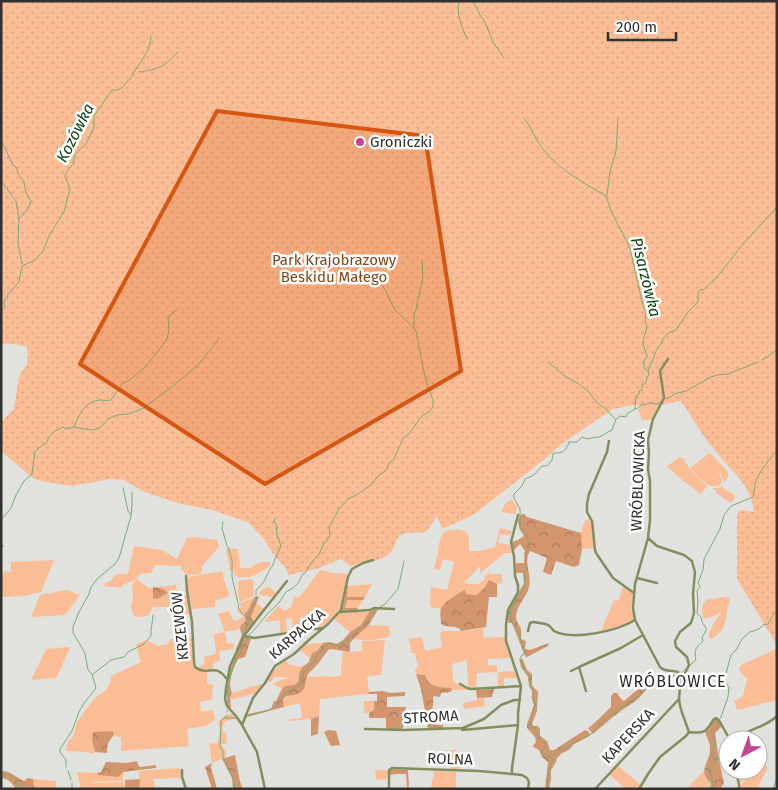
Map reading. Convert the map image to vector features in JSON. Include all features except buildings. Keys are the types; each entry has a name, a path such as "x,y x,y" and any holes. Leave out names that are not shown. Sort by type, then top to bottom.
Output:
{"street":[{"name":"WRÓBLOWICKA","path":"668,359 660,371 664,398 653,419 648,440 650,498 648,538 636,578 633,608 635,620 660,667 665,671 674,671 679,674 682,680"},
{"path":"609,441 605,459 589,494 587,509 592,522 596,553 613,578 634,593"},
{"path":"518,515 511,542 518,592 507,612 506,641 521,686 512,774 522,775 527,778 529,782 528,789"},
{"path":"648,538 657,546 684,555 692,561 695,572 693,620 678,635 675,641 676,647 687,657 689,666 682,680 679,694 689,732"},
{"path":"339,612 343,604 348,577 352,569 374,560"},
{"name":"KRZEWÓW","path":"186,576 195,667 201,670 220,671 227,679"},
{"path":"636,578 657,583"},
{"path":"265,789 257,752 242,725 227,706 225,699 227,679 230,666 244,636 287,581"},
{"path":"339,612 370,610 374,608 394,609"},
{"name":"KARPACKA","path":"242,725 254,698 276,666 294,654 339,612"},
{"path":"528,631 530,623 533,622 549,626 553,630 565,634 579,635 611,630 635,620"},
{"path":"244,636 254,638 323,628"},
{"path":"571,671 613,652 642,635"},
{"path":"579,667 586,690"},
{"path":"460,684 471,689 521,686"},
{"name":"KAPERSKA","path":"594,789 679,699"},
{"name":"STROMA","path":"365,729 463,728 484,719 501,705 514,700 520,700"},
{"path":"752,730 769,723 777,716"},
{"path":"689,732 705,731 709,728 714,718 719,720 724,730"},
{"path":"444,730 518,725"},
{"path":"639,789 657,760 689,732"},
{"name":"ROLNA","path":"389,789 389,770 392,768 512,774"},
{"path":"182,770 182,778 186,789"}],"highlighted area":[{"path":"217,111 425,136 461,371 265,484 80,364"}],"green space":[{"name":"Park Krajobrazowy Beskidu Małego","path":"1,1 777,1 777,645 737,579 737,514 741,510 754,512 749,494 740,480 707,441 681,401 656,406 634,405 613,409 560,445 545,459 473,515 442,529 437,516 426,532 402,534 389,554 373,562 351,566 341,559 316,569 288,575 287,570 263,538 248,522 212,510 177,503 145,492 123,480 110,479 72,486 40,481 31,477 1,451 1,422 14,409 19,376 27,364 28,354 27,347 1,344"},
{"path":"662,400 651,420 642,420 638,410 643,403"},
{"path":"710,453 728,472 728,477 724,482 719,472 722,481 720,485 716,486 711,486 704,482 690,468"},
{"path":"680,457 683,458 697,477 707,486 701,494 667,466"},
{"path":"722,486 735,497 731,503 712,488"},
{"path":"510,500 517,507 516,514 501,512 505,504"},
{"path":"522,514 581,533 582,549 579,565 574,567 556,561 551,575 543,572 547,558 530,551 527,560 529,587 518,608 516,619 521,630 521,639 526,641 525,649 530,650 549,643 548,646 527,657 508,618 512,603 524,584 523,573 516,573 516,563 524,563 525,551 520,544 514,550 512,542 524,536 518,522"},
{"path":"590,519 594,548 582,549 581,533 585,520"},
{"path":"500,528 512,531 510,535 500,534 498,543 510,545 512,553 505,553 480,573 480,566 464,583 480,583 490,569 489,574 501,574 503,583 497,584 489,581 477,596 465,594 465,590 451,598 441,610 432,608 430,605 431,587 447,590 454,562 443,559 440,570 434,569 440,540 444,533 447,530 465,531 469,537 469,551 479,551 495,547"},
{"path":"187,538 217,540 219,547 202,566 200,574 187,575 181,569 181,566 155,565 151,573 140,574 136,579 123,585 121,588 104,586 116,574 128,574 134,546 162,550 177,559"},
{"path":"226,548 238,549 240,568 251,568 262,562 270,562 270,566 258,574 249,577 235,576 233,570 230,570"},
{"path":"54,560 41,592 24,596 1,597 4,571 11,572 11,562"},
{"path":"320,570 348,574 341,606 329,622 319,627 318,614 300,618 300,629 293,630 292,618 286,619 287,632 280,633 280,620 264,622 278,606 285,611 292,606 294,596 299,598"},
{"path":"222,571 230,596 215,601 215,607 192,609 188,593 188,577"},
{"path":"136,579 149,588 176,585 178,595 187,595 190,614 170,615 169,607 153,607 149,615 134,616 131,607 132,586"},
{"path":"253,579 254,596 240,602 238,582"},
{"path":"489,580 497,584 497,597 489,597 486,627 461,631 458,628 441,624 441,611 446,602 465,590 466,594 477,595"},
{"path":"372,584 365,597 347,597 348,586"},
{"path":"347,586 347,597 365,597 363,600 347,600 345,608 358,608 357,610 342,611"},
{"path":"153,587 163,589 168,593 157,599 153,598"},
{"path":"269,587 276,593 274,597 259,595 262,590"},
{"path":"623,587 633,594 633,620 625,625 601,631 614,600 618,601"},
{"path":"67,590 80,595 65,615 31,617 40,595"},
{"path":"256,596 259,597 251,617 254,621 236,649 242,635 240,629 241,625 245,622 245,613"},
{"path":"724,597 730,600 724,625 721,631 711,639 708,637 710,630 722,612 706,619 703,618 702,608 706,600"},
{"path":"254,598 244,619 245,622 241,625 240,629 225,632 218,614 229,611 234,621 239,620 243,617 237,610 241,607 240,603"},
{"path":"347,600 363,600 358,608 345,608"},
{"path":"257,603 264,609 254,621 251,618"},
{"path":"374,609 378,610 369,624 350,643 350,652 328,650 308,674 303,690 284,699 284,707 247,717 248,714 271,709 274,701 276,701 285,686 294,685 298,682 300,671 309,662 312,653 317,651 323,643 337,644 343,640 350,632 361,625 369,612"},
{"path":"344,612 369,612 361,625 350,632 334,619"},
{"path":"369,625 389,626 390,636 372,640 354,638"},
{"path":"483,628 484,638 505,637 510,658 488,659 488,665 497,666 497,672 477,673 476,687 468,687 467,660 452,664 453,681 468,690 451,690 452,688 436,686 429,682 425,675 416,674 415,670 418,666 415,653 411,653 409,639 422,637 425,651 442,647 440,633 443,631 467,631"},
{"path":"225,632 227,643 235,644 233,649 219,651 220,660 213,664 213,668 204,670 197,667 205,664 204,657 216,654 214,634"},
{"path":"192,637 193,665 198,670 207,672 207,684 213,685 212,699 200,702 201,712 213,710 215,720 205,726 187,729 189,746 121,751 121,738 114,735 113,731 92,740 95,752 92,754 66,751 68,742 74,735 77,722 97,696 105,691 110,683 111,676 141,662 136,644 146,640 158,646 168,644 171,639"},
{"path":"245,637 251,639 245,657 238,659 231,676 231,709 228,706 227,697 228,679 233,662"},
{"path":"385,640 381,675 367,677 369,692 367,694 320,699 319,716 311,719 287,721 301,718 302,716 300,703 284,707 284,700 289,696 298,694 308,677 339,676 342,674 343,651 362,651 362,641"},
{"path":"323,643 317,651 312,653 310,658 300,650 306,644"},
{"path":"69,647 56,678 31,680 46,649"},
{"path":"776,649 777,700 737,710 734,701 743,696 747,679 739,670 741,665"},
{"path":"519,658 523,660 527,670 532,674 532,685 538,692 537,711 532,724 538,726 540,736 547,741 550,750 554,750 585,730 590,735 574,744 557,758 551,770 549,789 545,789 548,762 542,757 539,750 533,746 536,742 535,737 527,728 534,705 528,677 521,667"},
{"path":"286,660 288,664 302,667 297,683 282,689 273,684 280,680 292,678 275,677 270,683 268,680 275,669"},
{"path":"514,671 517,678 504,678 504,686 498,686 498,672"},
{"path":"416,674 425,675 432,685 452,688 451,692 441,693 440,697 433,697 431,715 437,725 443,725 443,728 428,728 421,689"},
{"path":"264,683 256,693 230,700 232,693"},
{"path":"643,685 647,688 640,697 593,734 588,728 611,707 611,696 614,693 617,693 624,701"},
{"path":"494,689 492,697 477,698 476,690"},
{"path":"383,691 390,693 405,692 405,696 387,697 387,707 406,707 402,729 386,729 386,718 369,718 369,713 374,710 374,701 377,701 377,694 367,694 369,692"},
{"path":"477,698 484,698 485,706 464,709 463,703 477,700"},
{"path":"364,701 374,701 374,710 372,712 364,713"},
{"path":"232,713 237,719 227,720 223,725 227,744 221,744 226,751 226,757 212,763 209,744 218,743 220,730 218,722 223,717"},
{"path":"319,716 318,734 311,736 311,719"},
{"path":"714,719 717,719 722,726 715,733 718,753 718,780 723,780 724,783 720,789 710,789 711,783 704,770 710,753 709,742 705,732 709,729"},
{"path":"328,730 336,731 340,745 331,746 324,732"},
{"path":"113,731 114,735 108,743 107,753 95,752 92,740 93,732"},
{"path":"457,750 460,770 451,770 449,756 442,756 441,751"},
{"path":"235,755 243,789 233,789 232,778 222,759"},
{"path":"137,761 139,767 156,765 156,768 123,772 118,777 98,775 97,773 101,772 106,762 127,763"},
{"path":"212,763 211,767 217,789 212,789 205,767"},
{"path":"617,765 641,785 639,789 626,789 609,774"},
{"path":"178,768 181,770 180,778 153,779 156,788 170,787 170,789 139,789 139,771"},
{"path":"375,770 386,770 388,773 387,779 376,780"},
{"path":"390,770 408,770 409,789 407,789 406,774 390,775"},
{"path":"5,771 24,781 28,778 33,779 36,789 16,789 6,779 1,778 1,772"},
{"path":"434,771 456,772 456,789 431,789"},
{"path":"704,771 706,779 711,783 710,789 686,789"},
{"path":"77,772 97,773 98,775 123,772 123,781 93,782 124,782 125,789 81,789"},
{"path":"33,779 56,781 56,789 36,789"},
{"path":"140,779 139,789 125,789 125,780"},
{"path":"745,780 761,780 758,789 740,789"}],"waterway":[{"path":"459,1 459,16 467,39"},
{"path":"473,1 485,22 493,42 504,58"},
{"path":"132,75 147,52 151,36"},
{"name":"Kozówka","path":"139,72 161,66 178,52"},
{"name":"Kozówka","path":"1,312 5,307 4,302 9,293 19,282 22,266 35,260 43,251 50,234 64,212 70,189 65,176 74,163 74,157 86,144 94,127 94,116 112,90 120,89 134,75"},
{"name":"Pisarzówka","path":"524,118 549,157 572,176 606,196 611,211 630,248 646,312 645,320 647,327 643,344 647,356 644,361 644,368 648,371 649,375 646,383 642,385 642,390 636,396 635,409 627,414 626,417 620,416 616,419 612,430 599,437 588,439 582,437 577,442 569,442 564,451 553,454 552,460 548,465 542,466 534,475 525,479 522,486 514,494 520,509 520,529 527,535 530,548 525,552 524,588 511,610 510,616 518,630 525,651 521,656 522,662 530,676 530,686 534,691 532,697 535,704 529,727 536,730 538,737 546,744 542,752 543,754 553,759 549,770 547,789"},
{"path":"607,195 610,172 616,151 618,119"},
{"path":"1,140 24,182 26,193 31,201 28,209 19,219"},
{"path":"1,181 16,201 19,219 18,243 22,264"},
{"path":"648,371 663,339 669,333 676,330 688,312 698,302 698,293 701,289 703,290 717,277 744,243 777,207"},
{"path":"414,328 414,315 423,277 422,260"},
{"path":"229,681 234,664 249,635 278,604 286,592 299,582 327,541 330,535 329,527 339,509 348,499 371,485 387,469 388,464 394,459 403,438 408,435 422,416 433,407 433,400 424,372 416,331 396,311 374,273"},
{"path":"74,427 80,414 89,403 99,400 111,400 122,384 146,366 166,341 169,330 168,317 177,310"},
{"path":"1,520 11,508 24,481 32,474 35,451 47,442 55,431 63,427 66,429 74,427 90,430 97,429 108,419 142,409 197,366 219,339"},
{"path":"762,360 777,350"},
{"path":"548,362 566,377 588,391 596,402 615,419"},
{"path":"666,399 674,394 686,391 711,377 728,374 758,362"},
{"path":"635,409 648,403 657,404 661,402"},
{"path":"690,665 696,660 696,649 703,641 702,638 706,630 701,617 697,613 697,591 700,587 698,583 703,570 704,559 720,529 724,515 731,506 753,497 758,477 777,451"},
{"path":"123,488 128,511 131,515"},
{"path":"66,767 66,760 60,749 72,731 84,703 96,688 92,674 88,670 85,653 73,633 73,627 91,587 119,558 131,516 132,492"},
{"path":"274,561 281,546 274,522 275,518"},
{"path":"223,522 222,528 227,546"},
{"path":"228,547 232,560 232,577 238,603"},
{"path":"380,607 398,589 404,561"},
{"path":"256,595 256,590 263,583 274,562"},
{"path":"249,619 251,609 257,597"},
{"path":"239,604 238,608 251,621 243,635"},
{"path":"246,716 264,712 280,702 286,693 299,685 305,670 327,645 338,645 344,642 376,610"},
{"path":"712,789 713,783 710,766 715,761 713,751 715,742 712,735 717,729 728,697 729,688 725,677 731,655 745,636 768,624 777,611"},
{"path":"93,674 111,660 124,657 128,652 144,644 151,636 153,615"},
{"path":"552,757 557,752 591,734 602,721 640,695 646,685 681,673 687,668"},
{"path":"228,684 228,697"},
{"path":"227,715 221,721 220,747 234,780"},
{"path":"225,718 236,718"},
{"path":"68,771 71,780"},
{"path":"1,775 11,777 16,780 17,785 22,785 25,789"},
{"path":"773,789 777,778"},
{"path":"72,783 72,789"},
{"path":"234,784 235,789"}],"place":[{"name":"Groniczki","path":"360,142"}],"district":[{"name":"WRÓBLOWICE","path":"673,681"}]}
